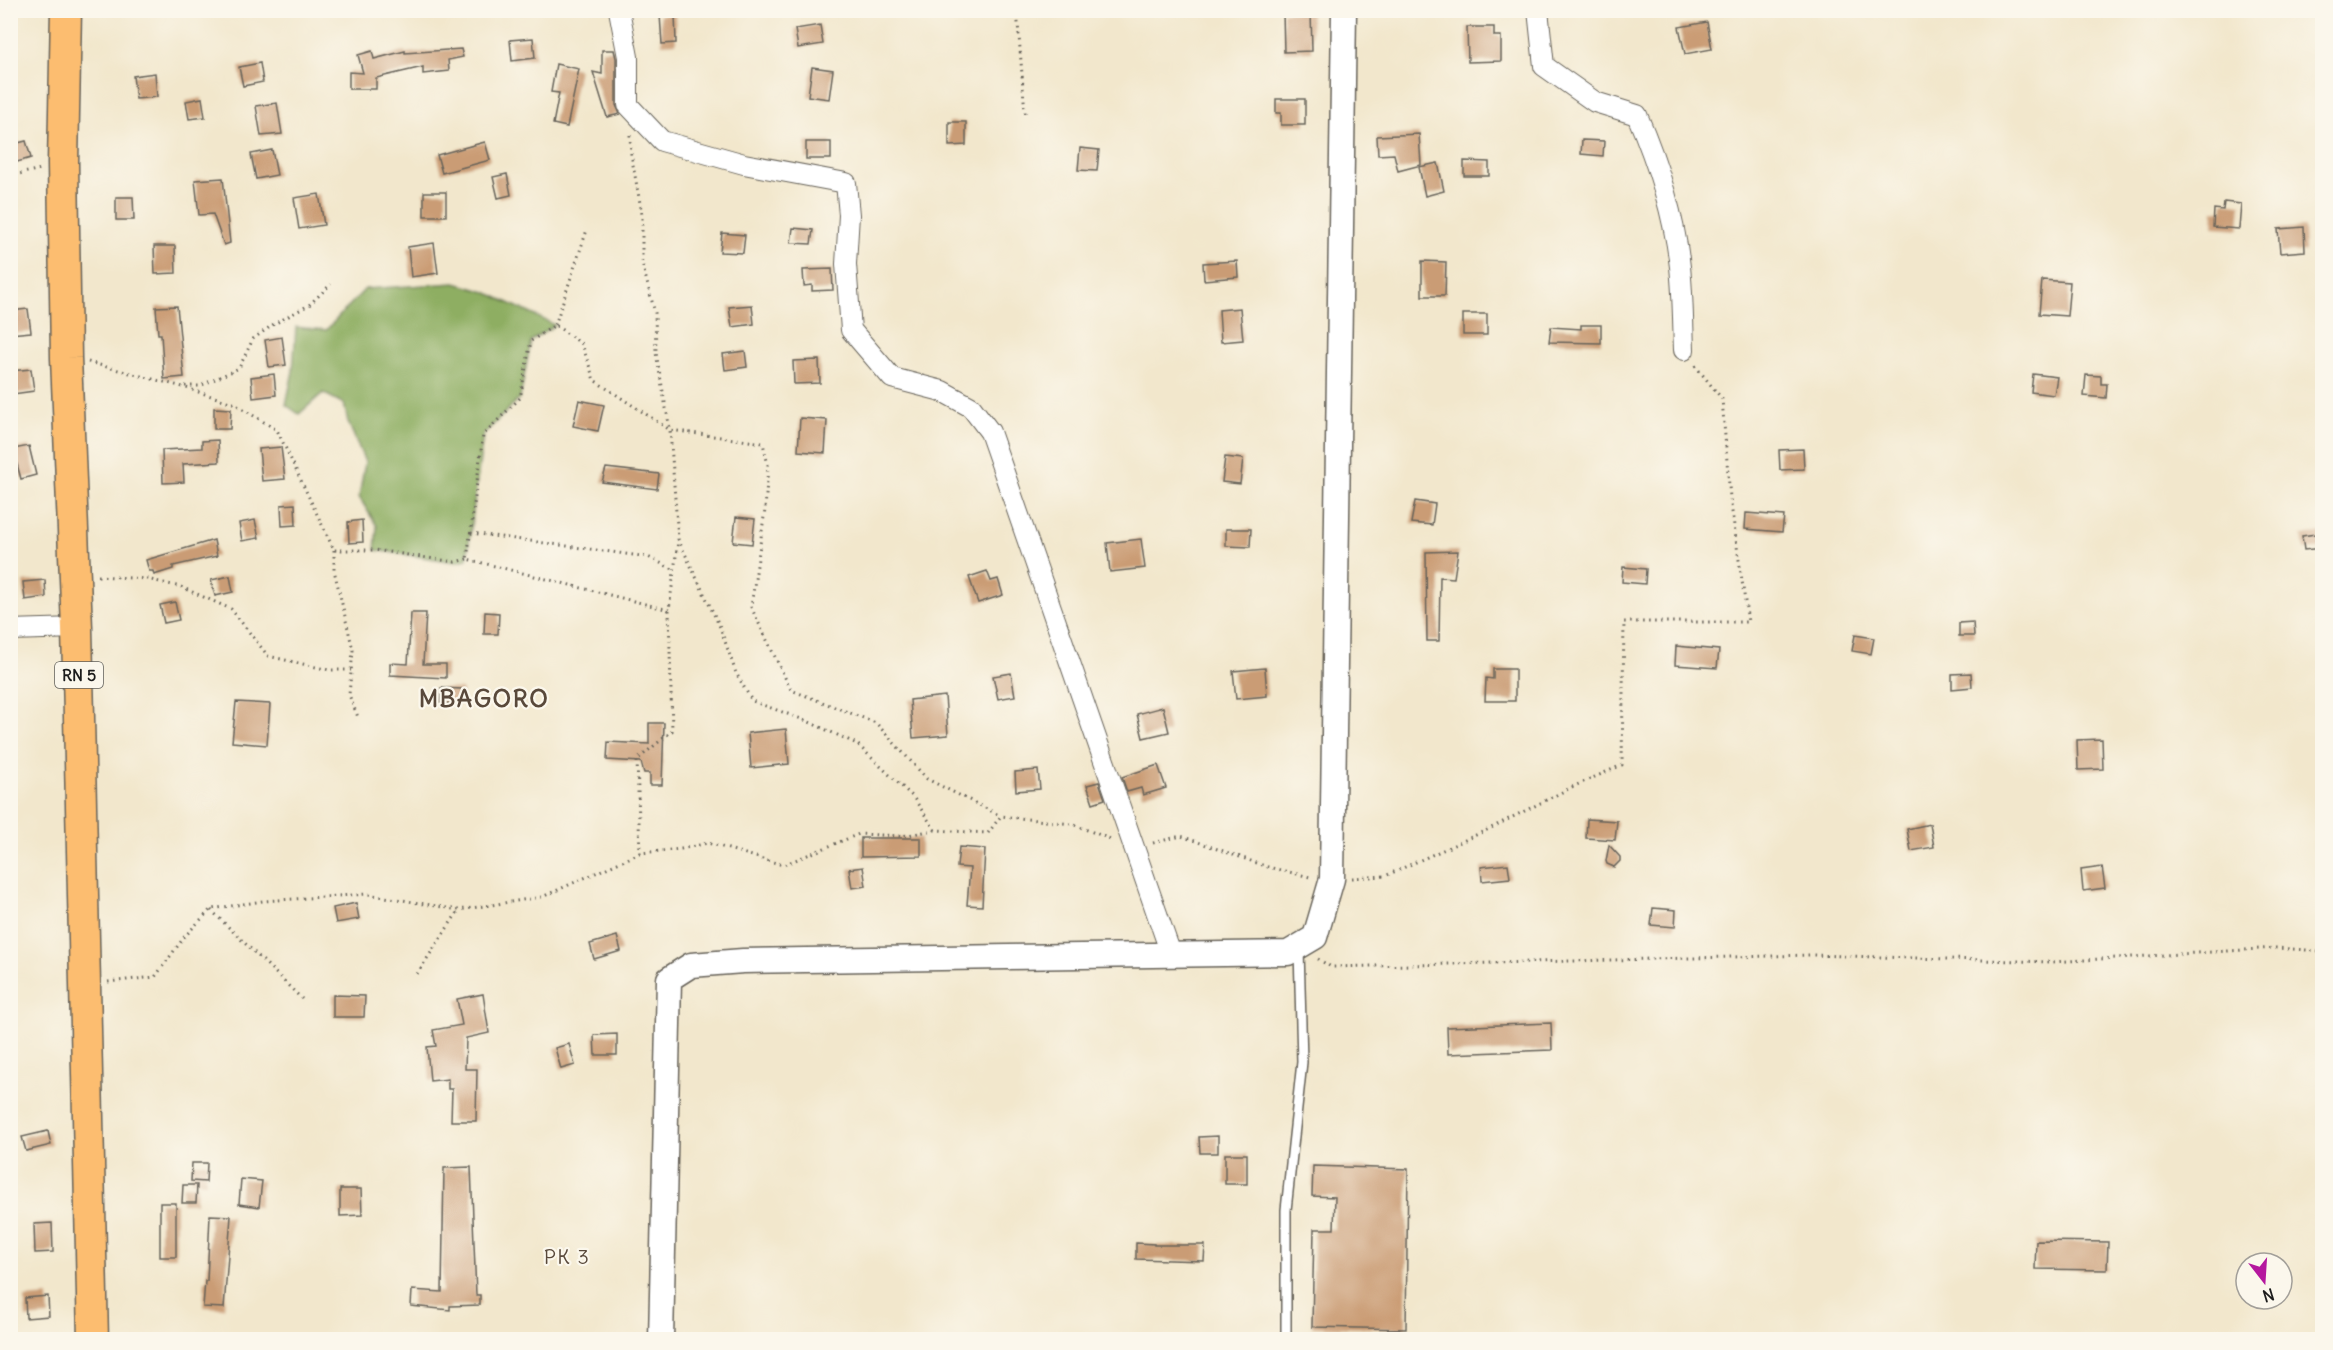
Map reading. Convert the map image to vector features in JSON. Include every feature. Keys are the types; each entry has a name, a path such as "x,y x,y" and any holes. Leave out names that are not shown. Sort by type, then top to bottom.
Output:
{"main road":[{"name":"RN 5","path":"66,10 63,163 66,358 77,628 87,984 93,1340"}],"street":[{"path":"619,10 628,57 628,105 662,141 744,164 846,183 849,215 846,264 851,330 892,378 942,391 962,401 971,407 990,432 1171,954"},
{"path":"661,1340 669,979 691,965 743,961 1288,953 1315,937 1332,879 1344,10"},
{"path":"1538,10 1544,66 1595,102 1637,115 1654,155 1669,205 1680,266 1684,350"},
{"path":"10,630 77,628"}],"lane":[{"path":"1286,1340 1286,1210 1302,1062 1299,946"}],"path":[{"path":"1017,10 1025,113"},
{"path":"628,105 631,154 642,214 642,263 655,313 656,353 670,430 678,540 669,610 672,731 637,759 640,853"},
{"path":"10,180 19,174 63,163"},
{"path":"467,559 483,435 520,398 531,341 555,325 587,230"},
{"path":"183,387 200,386 239,368 253,339 274,324 309,305 332,284"},
{"path":"555,325 582,344 594,380 670,430 763,443 768,465 765,510 751,607 791,690 876,723 927,779 1001,816 1071,824 1134,848 1182,836 1268,867 1321,880 1385,876 1622,765 1624,622 1748,621 1730,498 1722,399 1684,350"},
{"path":"66,358 96,363 233,403 277,430 334,550 334,570 353,650 349,694 358,717"},
{"path":"471,533 648,557 675,570"},
{"path":"678,540 720,627 736,673 752,701 807,721 857,744 913,797 935,830"},
{"path":"334,550 375,550 454,562 467,559 669,610"},
{"path":"75,574 147,579 181,587 231,609 268,656 329,670 351,670"},
{"path":"87,984 155,977 185,936 211,909 263,901 368,894 459,910 542,897 640,853 681,849 708,843 783,865 859,834 902,836 935,830 988,833 1001,816"},
{"path":"211,909 302,999"},
{"path":"417,975 459,910"},
{"path":"1299,946 1331,967 1811,955 2052,962 2276,948 2322,951"}],"green space":[{"path":"455,283 486,292 555,325 531,341 520,398 483,435 467,559 455,562 375,550 377,526 359,497 365,462 348,422 344,404 323,393 299,414 286,405 293,371 296,327 326,330 365,289"}],"building":[{"path":"1283,12 1311,12 1312,51 1284,52"},
{"path":"675,14 676,43 662,44 660,15"},
{"path":"1707,22 1712,49 1685,54 1679,27"},
{"path":"820,25 823,44 798,48 795,29"},
{"path":"1467,27 1494,27 1494,36 1501,36 1501,61 1468,62"},
{"path":"533,38 535,58 512,61 510,40"},
{"path":"461,49 463,57 448,60 449,71 423,74 423,67 376,78 376,89 349,89 349,72 363,73 358,55 372,51 374,59 405,51 405,53"},
{"path":"602,50 614,50 616,58 616,105 620,114 607,117 593,72 602,74"},
{"path":"260,63 263,82 243,86 239,67"},
{"path":"556,64 579,69 567,127 553,124 559,93 551,92"},
{"path":"812,67 833,70 829,99 808,96"},
{"path":"155,73 157,97 136,99 133,76"},
{"path":"202,98 205,117 189,119 186,101"},
{"path":"1276,99 1305,99 1305,125 1281,125 1281,113 1276,113"},
{"path":"277,103 282,134 261,136 256,106"},
{"path":"949,122 966,122 966,145 949,146"},
{"path":"1419,134 1421,165 1398,171 1394,154 1378,155 1377,136"},
{"path":"1582,140 1604,141 1603,156 1581,154"},
{"path":"26,141 31,158 10,164 10,145"},
{"path":"485,142 490,160 442,173 437,155"},
{"path":"806,142 831,142 831,159 806,159"},
{"path":"1080,148 1099,150 1097,171 1078,170"},
{"path":"272,150 277,175 256,179 251,154"},
{"path":"1464,161 1489,162 1489,176 1464,176"},
{"path":"1438,163 1444,191 1425,196 1419,167"},
{"path":"507,174 511,195 498,198 493,177"},
{"path":"223,178 230,243 224,245 213,214 199,215 195,180"},
{"path":"424,192 446,192 446,216 424,216"},
{"path":"319,194 324,225 299,229 294,198"},
{"path":"116,197 133,197 134,220 116,220"},
{"path":"2224,202 2241,204 2239,229 2213,227 2214,209 2223,210"},
{"path":"2304,227 2305,251 2280,253 2278,229"},
{"path":"793,228 813,230 811,244 791,243"},
{"path":"722,233 745,235 743,253 720,252"},
{"path":"434,243 438,273 411,277 408,247"},
{"path":"154,246 175,246 176,273 155,274"},
{"path":"1237,261 1238,277 1204,280 1203,263"},
{"path":"1422,261 1446,262 1445,296 1422,296"},
{"path":"832,269 833,290 812,291 812,285 804,286 803,270"},
{"path":"2042,280 2070,282 2067,316 2039,314"},
{"path":"752,305 754,324 732,327 729,307"},
{"path":"177,306 184,377 164,379 161,334 158,334 156,307"},
{"path":"1240,308 1243,340 1221,342 1219,310"},
{"path":"28,309 31,332 10,334 10,311"},
{"path":"1463,314 1487,314 1487,335 1463,335"},
{"path":"1581,325 1601,325 1601,343 1549,342 1551,327 1581,329"},
{"path":"282,337 286,365 269,367 265,340"},
{"path":"745,351 747,367 725,370 723,354"},
{"path":"819,360 820,383 794,384 793,361"},
{"path":"31,369 34,391 13,394 10,371"},
{"path":"274,374 276,395 253,398 251,377"},
{"path":"2033,374 2057,377 2054,395 2031,392"},
{"path":"2086,375 2101,376 2101,384 2107,384 2106,398 2084,396"},
{"path":"579,400 604,405 598,431 573,426"},
{"path":"214,408 231,409 230,429 214,429"},
{"path":"800,418 827,420 825,453 798,451"},
{"path":"218,440 219,462 183,464 184,482 163,483 162,450 202,448 202,441"},
{"path":"29,446 36,475 21,479 13,449"},
{"path":"281,447 285,479 262,481 259,449"},
{"path":"1803,449 1804,469 1780,470 1779,450"},
{"path":"1225,457 1243,459 1240,484 1222,482"},
{"path":"606,468 659,474 657,489 602,482"},
{"path":"1415,501 1435,504 1432,525 1411,523"},
{"path":"295,504 296,525 282,526 281,505"},
{"path":"1746,513 1784,516 1782,532 1745,529"},
{"path":"736,517 755,519 752,544 733,542"},
{"path":"255,520 259,538 242,541 239,523"},
{"path":"362,520 363,542 349,543 348,522"},
{"path":"1226,529 1251,529 1250,547 1226,546"},
{"path":"2322,533 2322,548 2304,550 2302,536"},
{"path":"1141,539 1145,568 1110,572 1107,543"},
{"path":"214,540 217,556 173,566 173,569 154,575 153,571 149,571 146,560"},
{"path":"1458,551 1454,578 1440,577 1439,641 1427,641 1426,552"},
{"path":"1623,567 1646,569 1645,584 1622,582"},
{"path":"987,571 991,581 998,579 1003,595 978,603 969,577"},
{"path":"230,576 233,592 215,596 211,580"},
{"path":"45,580 46,597 25,600 23,582"},
{"path":"175,602 179,620 164,623 160,605"},
{"path":"485,612 499,613 498,634 484,634"},
{"path":"411,613 426,613 423,664 446,664 446,678 390,675 390,663 408,664"},
{"path":"1973,622 1974,636 1959,636 1959,623"},
{"path":"1855,635 1874,638 1871,654 1852,651"},
{"path":"1676,646 1719,650 1717,668 1675,665"},
{"path":"1265,668 1267,696 1236,699 1233,671"},
{"path":"1493,669 1515,669 1515,701 1485,701 1486,678 1493,679"},
{"path":"1011,673 1015,696 998,699 993,676"},
{"path":"1971,673 1972,687 1952,689 1952,674"},
{"path":"441,688 462,689 461,704 440,703"},
{"path":"945,696 948,735 913,738 910,700"},
{"path":"236,702 270,704 267,745 232,742"},
{"path":"1163,707 1169,732 1143,738 1137,714"},
{"path":"649,723 664,723 662,785 650,785 650,773 644,773 641,762 607,760 608,742 649,744"},
{"path":"786,729 789,764 751,768 748,733"},
{"path":"2102,739 2103,769 2078,770 2077,740"},
{"path":"1158,765 1166,788 1143,795 1141,788 1127,792 1122,777"},
{"path":"1038,770 1040,789 1016,791 1015,772"},
{"path":"1099,782 1105,799 1093,803 1087,785"},
{"path":"1587,819 1617,821 1615,840 1586,838"},
{"path":"1930,824 1934,847 1911,851 1907,829"},
{"path":"861,838 921,838 921,856 861,857"},
{"path":"1609,845 1620,857 1620,861 1614,867 1606,861"},
{"path":"959,847 985,849 982,906 967,905 970,868 957,867"},
{"path":"1508,864 1510,878 1482,881 1481,867"},
{"path":"863,867 866,886 852,888 849,869"},
{"path":"2102,867 2105,888 2083,891 2081,870"},
{"path":"356,903 359,919 336,923 333,908"},
{"path":"1653,908 1676,910 1675,927 1651,925"},
{"path":"617,936 621,951 594,959 590,944"},
{"path":"483,994 489,1033 466,1038 465,1069 477,1069 476,1121 451,1121 452,1089 448,1089 448,1079 430,1081 427,1047 436,1046 433,1030 462,1025 457,999"},
{"path":"333,995 365,996 364,1017 333,1017"},
{"path":"1551,1023 1552,1050 1448,1054 1447,1027"},
{"path":"617,1034 617,1055 595,1055 594,1035"},
{"path":"569,1044 575,1065 561,1069 555,1048"},
{"path":"48,1131 51,1145 26,1151 22,1137"},
{"path":"1218,1136 1218,1153 1200,1153 1199,1137"},
{"path":"1225,1154 1247,1154 1247,1184 1225,1184"},
{"path":"192,1163 207,1163 206,1182 191,1181"},
{"path":"1313,1166 1408,1169 1406,1329 1312,1327 1314,1229 1334,1229 1335,1197 1312,1196"},
{"path":"471,1167 476,1295 480,1295 480,1305 450,1306 450,1310 411,1306 412,1290 442,1292 444,1168"},
{"path":"241,1179 262,1181 259,1207 239,1204"},
{"path":"183,1185 197,1185 196,1203 182,1203"},
{"path":"340,1189 361,1189 362,1215 340,1216"},
{"path":"160,1203 176,1203 176,1257 160,1257"},
{"path":"210,1215 231,1216 224,1308 203,1307 205,1281 207,1281"},
{"path":"52,1223 53,1252 35,1253 34,1224"},
{"path":"2036,1241 2108,1242 2107,1270 2035,1269"},
{"path":"1136,1243 1205,1245 1204,1261 1136,1259"},
{"path":"48,1296 49,1316 26,1318 25,1298"}],"district":[{"name":"MBAGORO","path":"484,698"},
{"name":"PK 3","path":"567,1256"}]}
